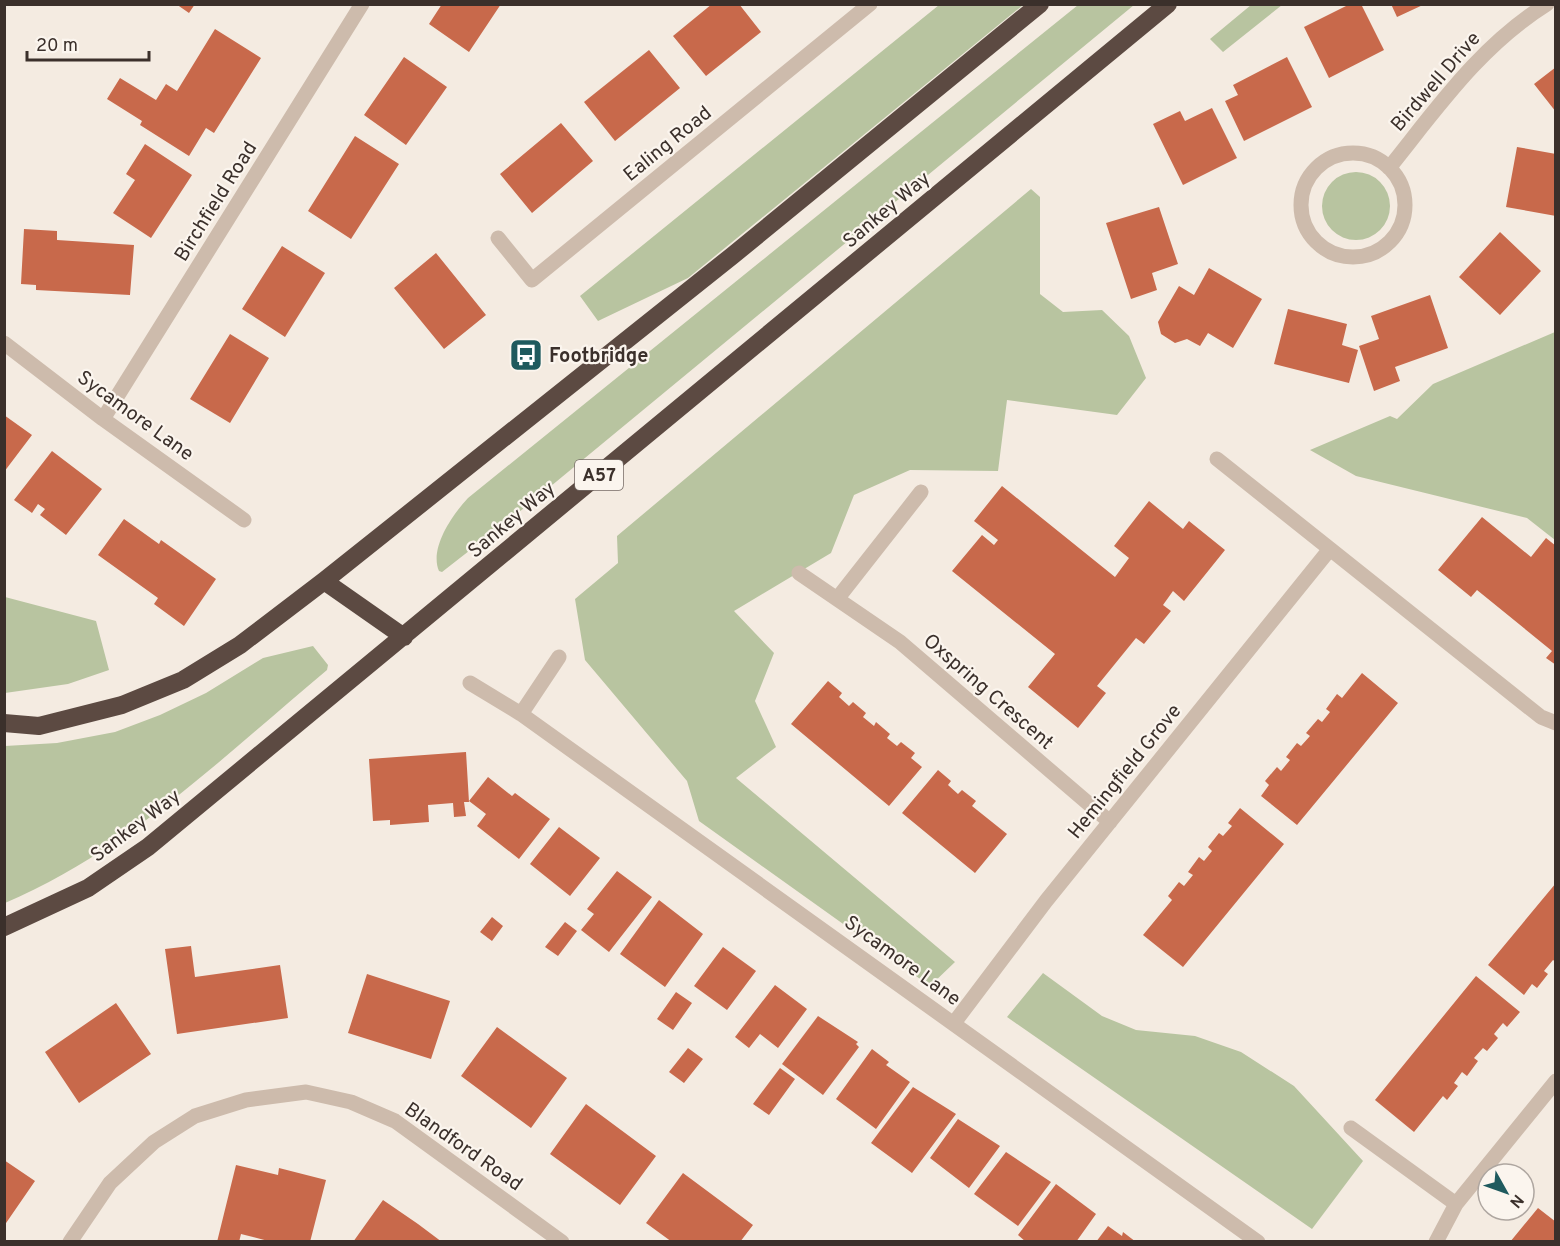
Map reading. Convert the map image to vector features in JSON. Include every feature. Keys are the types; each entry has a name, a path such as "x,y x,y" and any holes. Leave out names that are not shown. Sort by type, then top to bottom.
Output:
{"highway":[{"path":"4,723 39,726 122,705 183,680 240,645 324,581 723,263 1040,4"},
{"name":"Sankey Way","path":"4,927 88,888 148,847 1168,4"},
{"path":"324,581 404,637"}],"street":[{"name":"Birchfield Road","path":"103,419 362,4"},
{"name":"Ealing Road","path":"498,238 532,280 870,4"},
{"name":"Birdwell Drive","path":"1389,168 1477,59 1519,22 1546,4"},
{"path":"1345,154 1361,154 1376,158 1389,168 1400,182 1405,198 1405,216 1398,232 1388,244 1374,253 1359,257 1335,253 1316,241 1306,227 1302,212 1307,181 1317,169 1330,159 1345,154"},
{"name":"Sycamore Lane","path":"4,343 103,419 244,520"},
{"path":"1217,459 1541,717 1556,723"},
{"path":"837,598 921,492"},
{"name":"Hemingfield Grove","path":"954,1023 1110,822 1330,549"},
{"name":"Oxspring Crescent","path":"799,573 900,642 1110,822"},
{"path":"521,714 559,657"},
{"name":"Sycamore Lane","path":"470,683 521,714 1258,1242"},
{"path":"1436,1242 1456,1204 1556,1081"},
{"name":"Blandford Road","path":"70,1242 110,1183 154,1143 195,1116 246,1100 306,1092 351,1102 395,1121 562,1242"},
{"path":"1351,1128 1456,1204"}],"green space":[{"path":"939,5 1023,5 688,278 598,321 580,296"},
{"path":"1078,5 1134,5 528,505 442,572 439,571 437,552 440,542 450,522 468,498"},
{"path":"1251,5 1282,5 1223,52 1210,39"},
{"path":"1356,172 1369,175 1380,182 1387,193 1390,206 1387,219 1380,230 1369,237 1356,240 1343,237 1332,230 1325,219 1322,206 1325,193 1332,182 1343,175"},
{"path":"1031,189 1040,197 1040,294 1063,312 1102,310 1129,336 1146,378 1117,415 1007,400 998,471 910,470 854,495 831,553 734,611 774,653 755,701 776,747 736,778 955,962 930,986 699,821 687,781 585,660 575,599 618,563 617,536"},
{"path":"1555,332 1555,540 1527,518 1356,476 1310,450 1390,416 1397,419 1433,384"},
{"path":"5,597 96,621 109,670 68,684 5,693"},
{"path":"313,646 328,665 327,670 213,767 134,829 93,857 50,882 5,903 5,746 57,743 115,732 160,715 206,693 263,658"},
{"path":"1043,973 1102,1016 1136,1030 1195,1036 1241,1052 1294,1086 1363,1161 1312,1229 1007,1017"}],"building":[{"path":"176,4 195,4 189,13"},
{"path":"442,4 501,4 469,52 429,24"},
{"path":"712,4 739,4 761,32 706,76 673,36"},
{"path":"1350,4 1361,4 1384,50 1329,78 1304,27"},
{"path":"1391,4 1425,4 1397,17"},
{"path":"215,29 261,58 214,133 206,128 189,156 140,125 142,121 107,99 120,78 156,100 166,84 177,91"},
{"path":"649,50 680,88 615,141 584,102"},
{"path":"404,57 447,87 406,145 364,115"},
{"path":"1287,57 1312,107 1244,141 1225,101 1238,95 1233,85"},
{"path":"1556,67 1556,112 1534,84"},
{"path":"1212,108 1237,158 1183,185 1153,124 1180,111 1185,121"},
{"path":"561,123 593,161 532,213 500,174"},
{"path":"355,136 399,164 351,239 308,211"},
{"path":"145,144 192,175 151,238 113,213 135,180 126,174"},
{"path":"1517,147 1556,154 1556,216 1506,207"},
{"path":"1159,207 1178,264 1152,273 1157,290 1131,299 1106,223"},
{"path":"24,229 57,231 57,240 134,245 130,295 36,290 36,285 21,284"},
{"path":"1500,232 1541,271 1500,315 1459,277"},
{"path":"282,246 325,273 285,337 242,309"},
{"path":"436,253 486,315 444,349 394,288"},
{"path":"1209,268 1262,299 1233,348 1208,333 1200,346 1187,339 1175,343 1161,334 1158,322 1179,286 1194,295"},
{"path":"1430,295 1448,348 1395,367 1400,381 1374,391 1359,346 1379,339 1371,316"},
{"path":"1288,309 1347,324 1342,345 1358,350 1349,383 1274,364"},
{"path":"230,334 269,358 230,423 190,399"},
{"path":"4,415 32,435 4,472"},
{"path":"52,451 102,489 66,535 40,515 45,509 38,504 32,513 14,500"},
{"path":"1002,486 1115,577 1129,558 1114,546 1149,501 1183,529 1189,521 1225,550 1184,601 1173,591 1163,605 1171,611 1144,644 1136,638 1097,686 1106,693 1078,728 1028,687 1055,654 952,571 982,535 994,545 998,540 974,521"},
{"path":"1482,517 1531,557 1546,538 1556,546 1556,665 1546,658 1552,651 1477,590 1471,597 1438,570"},
{"path":"124,519 159,544 161,540 216,579 184,626 154,604 158,598 98,555"},
{"path":"1362,673 1398,703 1297,825 1261,796 1269,785 1265,781 1277,767 1281,771 1290,760 1286,757 1297,743 1301,746 1310,736 1306,733 1318,719 1322,722 1330,712 1326,709 1337,694 1342,698"},
{"path":"828,681 842,693 839,697 849,706 853,702 866,713 863,717 874,726 876,722 890,734 887,738 897,746 901,742 915,753 911,758 922,767 889,806 791,724"},
{"path":"466,752 469,802 464,802 466,816 454,817 453,803 428,805 429,822 390,825 390,820 373,821 369,759"},
{"path":"938,770 951,781 948,785 958,794 962,790 976,801 972,806 1007,834 975,873 902,813"},
{"path":"488,777 512,796 515,793 550,819 519,859 477,826 486,814 469,801"},
{"path":"1240,808 1284,844 1183,967 1143,935 1172,900 1168,896 1179,882 1184,886 1193,875 1188,872 1199,857 1204,861 1212,851 1208,847 1219,833 1223,836 1232,826 1228,823"},
{"path":"559,827 600,858 570,896 530,864"},
{"path":"617,871 652,897 609,952 581,930 594,914 587,909"},
{"path":"1556,883 1556,962 1553,960 1544,971 1548,974 1537,988 1532,984 1524,995 1488,965"},
{"path":"659,900 703,934 665,987 620,954"},
{"path":"492,917 503,926 492,941 480,932"},
{"path":"565,922 577,931 558,956 545,947"},
{"path":"191,946 195,977 280,965 288,1018 177,1034 165,949"},
{"path":"723,947 756,971 727,1010 694,986"},
{"path":"367,974 450,1001 431,1059 348,1033"},
{"path":"1476,976 1520,1012 1507,1027 1503,1023 1494,1034 1498,1038 1487,1051 1483,1048 1474,1058 1478,1061 1467,1076 1462,1072 1454,1083 1458,1086 1447,1100 1443,1096 1414,1132 1375,1100"},
{"path":"775,985 807,1009 778,1048 760,1034 749,1048 735,1037"},
{"path":"676,992 692,1003 673,1030 657,1019"},
{"path":"116,1003 151,1054 79,1103 45,1052"},
{"path":"818,1016 858,1042 856,1044 859,1047 823,1095 782,1064"},
{"path":"497,1027 567,1078 531,1128 461,1076"},
{"path":"688,1048 703,1059 684,1083 669,1072"},
{"path":"872,1049 889,1062 886,1065 910,1082 876,1129 836,1099"},
{"path":"780,1068 795,1079 769,1115 753,1104"},
{"path":"913,1087 956,1114 912,1173 871,1143"},
{"path":"586,1104 656,1156 620,1205 550,1154"},
{"path":"958,1119 1000,1146 969,1188 930,1158"},
{"path":"1006,1152 1051,1182 1018,1226 974,1194"},
{"path":"4,1160 35,1181 4,1226"},
{"path":"236,1165 278,1175 279,1168 326,1180 310,1242 272,1242 241,1234 239,1242 217,1242"},
{"path":"683,1173 753,1225 740,1242 672,1242 646,1223"},
{"path":"1056,1184 1096,1214 1076,1242 1026,1242 1018,1235"},
{"path":"383,1200 418,1224 442,1242 353,1242"},
{"path":"1538,1208 1556,1222 1556,1242 1510,1242 1526,1222 1536,1222"},
{"path":"1108,1226 1122,1236 1123,1232 1136,1242 1096,1242"}],"place":[{"name":"Footbridge","path":"526,355"}]}
